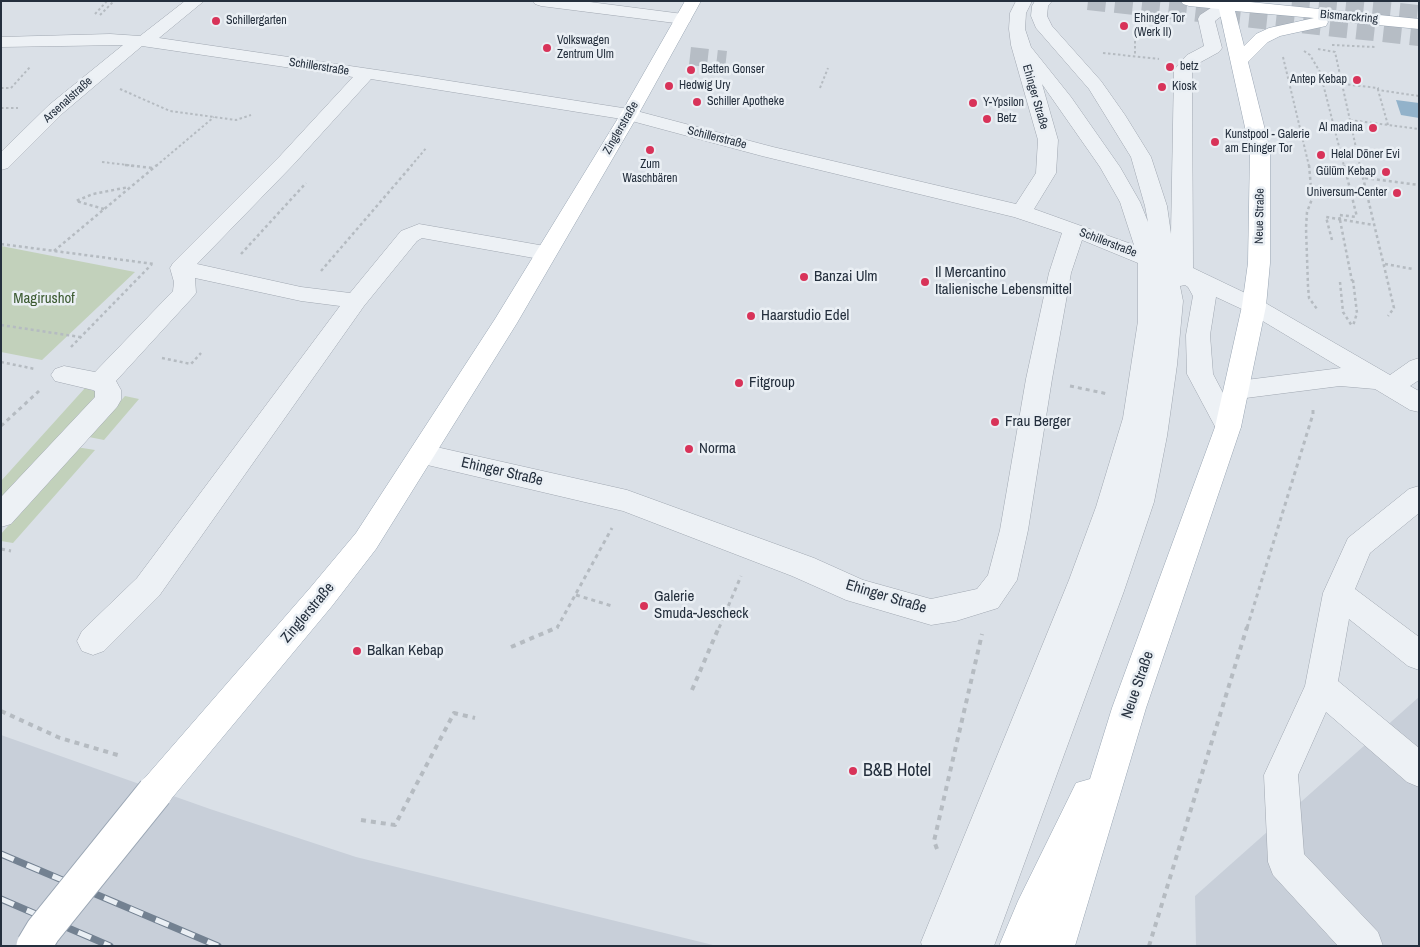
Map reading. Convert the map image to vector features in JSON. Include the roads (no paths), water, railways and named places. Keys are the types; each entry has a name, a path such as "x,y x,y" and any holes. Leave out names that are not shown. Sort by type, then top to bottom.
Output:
{"main road":[{"name":"Zinglerstraße","path":"34,946 43,931 155,792 315,604 366,541 505,323 629,115 693,1"},
{"name":"Bismarckring","path":"1190,1 1225,3 1419,24"},
{"name":"Neue Straße","path":"1056,946 1129,708 1228,427 1238,390 1254,306 1259,263 1260,150 1225,3"},
{"name":"Bismarckring","path":"1371,3 1419,9"},
{"path":"1239,61 1262,38 1275,32 1313,22 1351,17"},
{"path":"1018,946 1031,914 1129,708"}],"street":[{"name":"Arsenalstraße","path":"1,164 56,109 94,77 196,1"},
{"path":"541,1 683,19"},
{"path":"940,942 1084,580 1110,507 1136,418 1150,321 1166,266 1183,70 1190,62 1213,48 1206,19 1225,3"},
{"path":"974,946 1109,591 1140,502 1154,436 1164,374 1171,301 1166,266 1156,206 1141,157 1116,115 1095,85 1044,28 1039,16 1040,6 1030,5 1035,31 1083,87 1127,159 1146,228 1166,266"},
{"name":"Ehinger Straße","path":"1021,212 1046,173 1048,140 1017,29 1018,13 1030,5"},
{"name":"Schillerstraße","path":"1,42 81,39 141,41 629,115 769,152 1021,212 1074,230 1166,266 1254,306 1322,348 1419,403"},
{"path":"1020,45 1064,101 1110,167 1166,266 1196,282 1205,296 1198,335 1200,374 1228,427"},
{"path":"182,268 287,160 366,74"},
{"name":"Ehinger Straße","path":"422,454 627,501 803,567 857,591 931,612 956,608 987,599 1002,580 1014,530 1039,379 1060,273 1074,230"},
{"path":"93,641 148,587 356,301 409,236 419,231 545,254"},
{"path":"182,268 301,294 356,301"},
{"path":"100,382 184,293 185,282 182,268"},
{"path":"1,516 108,400 108,390 100,382 66,363"},
{"path":"1392,386 1419,367"},
{"name":"Schillerstraße","path":"1238,390 1340,377 1360,378 1392,386"},
{"path":"1364,946 1286,862 1281,776 1320,687 1338,593 1358,546 1419,497"},
{"path":"1338,593 1419,656"},
{"path":"1320,687 1419,770"}],"water":[{"path":"1396,100 1419,103 1419,118 1401,115"}],"tunnel":[{"path":"1088,1 1419,37"},
{"path":"1292,1 1419,14"},
{"path":"690,56 726,60"}],"railway":[{"path":"1,854 218,946"},
{"path":"1,899 110,946"}],"place":[{"name":"Schillergarten","path":"216,21"},
{"name":"Ehinger Tor (Werk II)","path":"1124,26"},
{"name":"Volkswagen Zentrum Ulm","path":"547,48"},
{"name":"betz","path":"1170,67"},
{"name":"Betten Gonser","path":"691,70"},
{"name":"Antep Kebap","path":"1357,80"},
{"name":"Hedwig Ury","path":"669,86"},
{"name":"Kiosk","path":"1162,87"},
{"name":"Schiller Apotheke","path":"697,102"},
{"name":"Y-Ypsilon","path":"973,103"},
{"name":"Betz","path":"987,119"},
{"name":"Al madina","path":"1373,128"},
{"name":"Kunstpool - Galerie am Ehinger Tor","path":"1215,142"},
{"name":"Zum Waschbären","path":"650,150"},
{"name":"Helal Döner Evi","path":"1321,155"},
{"name":"Gülüm Kebap","path":"1386,172"},
{"name":"Universum-Center","path":"1397,193"},
{"name":"Banzai Ulm","path":"804,277"},
{"name":"Il Mercantino Italienische Lebensmittel","path":"925,282"},
{"name":"Haarstudio Edel","path":"751,316"},
{"name":"Fitgroup","path":"739,383"},
{"name":"Frau Berger","path":"995,422"},
{"name":"Norma","path":"689,449"},
{"name":"Galerie Smuda-Jescheck","path":"644,606"},
{"name":"Balkan Kebap","path":"357,651"},
{"name":"B&B Hotel","path":"853,771"}],"park label":[{"name":"Magirushof","path":"44,299"}]}
